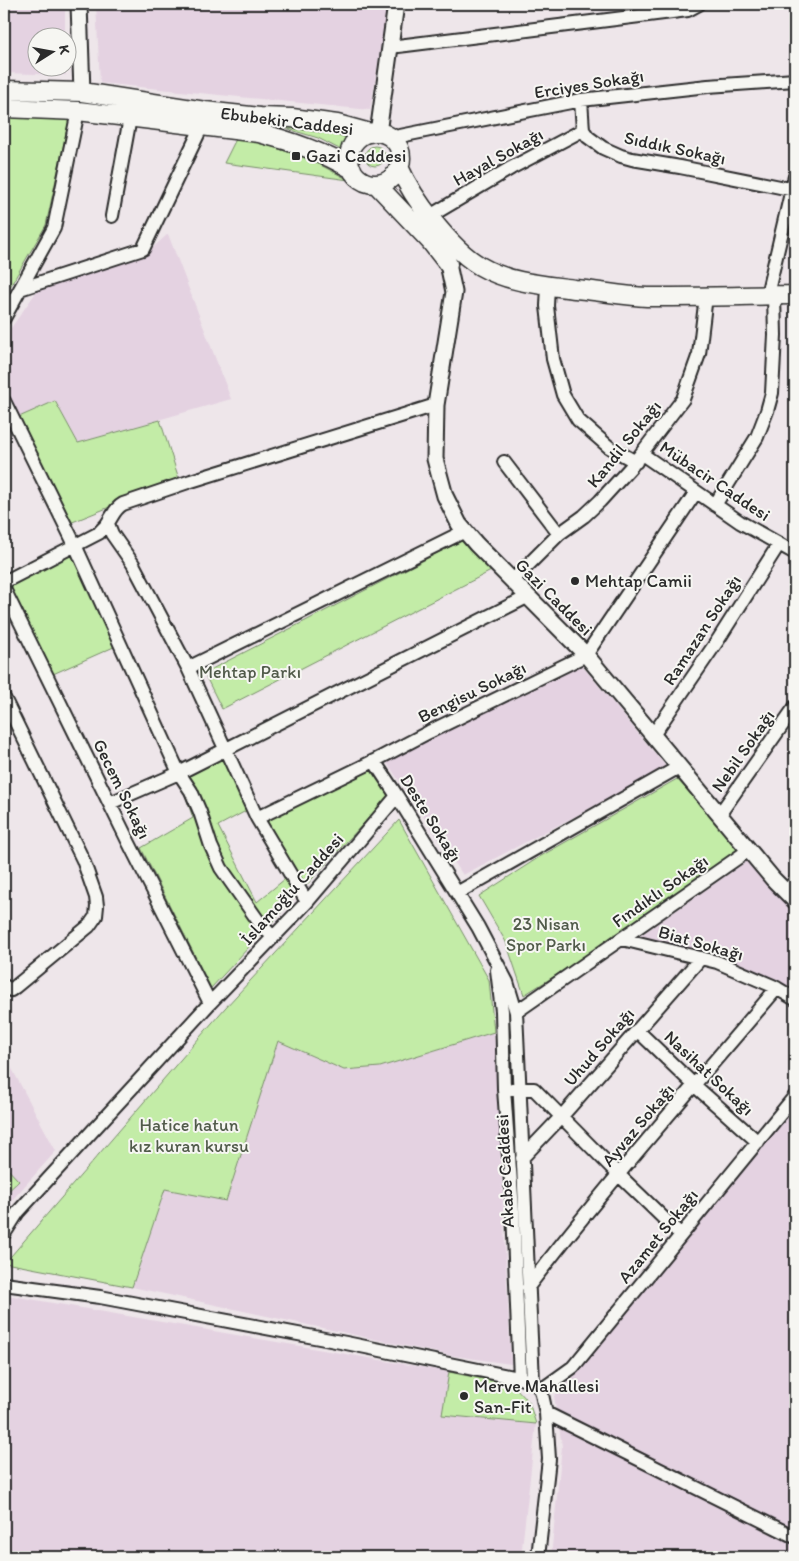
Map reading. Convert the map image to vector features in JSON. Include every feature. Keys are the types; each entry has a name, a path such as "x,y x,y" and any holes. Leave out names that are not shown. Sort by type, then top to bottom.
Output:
{"main road":[{"name":"Ebubekir Caddesi","path":"4,90 82,92 204,119 283,138 322,153 352,169"},
{"path":"78,111 82,92"},
{"name":"Ebubekir Caddesi","path":"4,108 78,111 130,118 204,119 260,116 292,118 337,124 379,134"},
{"path":"399,167 392,177 385,182 367,183 359,179 352,169 349,156 351,148 362,136 379,134 398,146 400,154 399,167 406,183 451,242 461,252 481,266 516,281 645,296 795,294"},
{"path":"376,184 430,241 448,264"},
{"path":"430,216 448,264"}],"street":[{"path":"79,4 82,92"},
{"path":"379,134 396,4"},
{"path":"390,47 688,10 699,4"},
{"name":"Erciyes Sokağı","path":"379,134 581,100 708,86 795,80"},
{"path":"581,100 583,130"},
{"path":"4,318 54,228 78,111"},
{"path":"112,216 130,118"},
{"name":"Ebubekir Caddesi","path":"20,289 143,249 204,119"},
{"name":"Sıddık Sokağı","path":"583,130 588,137 603,148 632,159 794,190"},
{"name":"Hayal Sokağı","path":"430,216 511,168 583,130"},
{"path":"716,505 758,436 772,393 775,335 770,295 794,190 795,176"},
{"name":"Gazi Caddesi","path":"448,264 454,292 436,405 435,459 445,496 459,524 527,597 586,655 773,879 793,891"},
{"name":"Mübacir Caddesi","path":"548,286 553,359 563,395 578,420 609,447 639,458 696,492 740,522 779,544 794,548"},
{"name":"Kandil Sokağı","path":"512,581 559,534 584,516 600,501 639,458 683,399 699,354 706,296"},
{"path":"4,401 75,545 179,772 191,791 221,868 259,922 273,937"},
{"path":"4,582 98,534 108,524 113,513 123,504 436,405"},
{"path":"504,462 559,534"},
{"path":"586,655 696,492"},
{"path":"108,524 112,534 133,564 188,668 257,818 307,902"},
{"path":"188,668 465,530"},
{"name":"Ramazan Sokağı","path":"653,735 718,640 779,544"},
{"name":"Gecem Sokağı","path":"4,590 210,1003"},
{"path":"110,803 179,772 527,597"},
{"name":"Bengisu Sokağı","path":"257,818 586,655"},
{"path":"4,698 83,860 96,897 97,906 96,916 89,926 11,990 4,986"},
{"name":"Nebil Sokağı","path":"719,815 795,707"},
{"name":"Deste Sokağı","path":"374,761 457,893"},
{"path":"457,893 679,767"},
{"name":"İslamoğlu Caddesi","path":"4,1234 18,1212 210,1003 307,902 397,796"},
{"name":"Fındıklı Sokağı","path":"516,1012 750,850"},
{"name":"Akabe Caddesi","path":"457,893 478,927 507,982 516,1012 528,1287 537,1386 546,1413 549,1459 538,1557"},
{"name":"Biat Sokağı","path":"622,939 717,962 777,988 795,999"},
{"name":"Uhud Sokağı","path":"522,1158 562,1116 700,958"},
{"name":"Akabe Caddesi","path":"496,962 502,1011 504,1089 520,1378"},
{"name":"Ayvaz Sokağı","path":"528,1287 619,1175 777,988"},
{"name":"Nasihat Sokağı","path":"637,1030 694,1085 758,1142"},
{"path":"504,1089 534,1089 619,1175 682,1235"},
{"name":"Azamet Sokağı","path":"537,1386 573,1367 795,1096"},
{"path":"4,1284 100,1297 520,1378 537,1386"},
{"path":"546,1413 795,1537"}],"shaded area":[{"path":"4,4 65,4 65,28 28,28 28,74 4,73"},
{"path":"96,4 388,4 370,110 100,83"},
{"path":"168,234 231,399 78,443 55,401 19,417 4,388 4,338 39,288 149,251"},
{"path":"578,661 667,768 463,875 385,760"},
{"path":"750,859 795,913 795,995 750,970 640,936"},
{"path":"494,1032 511,1364 448,1355 132,1287 165,1189 226,1200 278,1041 344,1070 380,1067"},
{"path":"4,1054 56,1151 4,1209"},
{"path":"795,1108 795,1557 551,1557 562,1446 554,1396 574,1377"},
{"path":"4,1296 13,1296 449,1372 442,1415 536,1424 521,1557 4,1557"}],"green space":[{"path":"4,117 69,120 46,225 4,297"},
{"path":"275,125 355,132 345,152 318,138"},
{"path":"237,137 309,159 349,180 224,163"},
{"path":"371,146 379,146 385,152 385,160 379,166 371,166 365,160 365,152"},
{"path":"55,401 78,443 160,420 179,479 70,523 19,417"},
{"name":"Mehtap Parkı","path":"465,539 491,571 222,709 204,673"},
{"path":"74,552 116,646 53,674 8,584"},
{"path":"231,753 257,805 218,826 257,902 291,874 265,821 369,768 389,796 211,988 141,848 193,818 180,780"},
{"name":"23 Nisan Spor Parkı","path":"677,779 742,851 603,946 524,995 506,942 479,896 541,856"},
{"name":"Hatice hatun kız kuran kursu","path":"399,820 489,980 494,1032 380,1067 344,1070 278,1041 226,1201 165,1189 132,1287 5,1263 225,1008"},
{"path":"4,1165 19,1181 4,1195"},
{"path":"449,1372 513,1385 529,1402 536,1424 442,1415"}],"place":[{"name":"Gazi Caddesi","path":"296,156"},
{"name":"Mehtap Camii","path":"575,581"},
{"name":"Merve Mahallesi San-Fit","path":"464,1396"}]}
